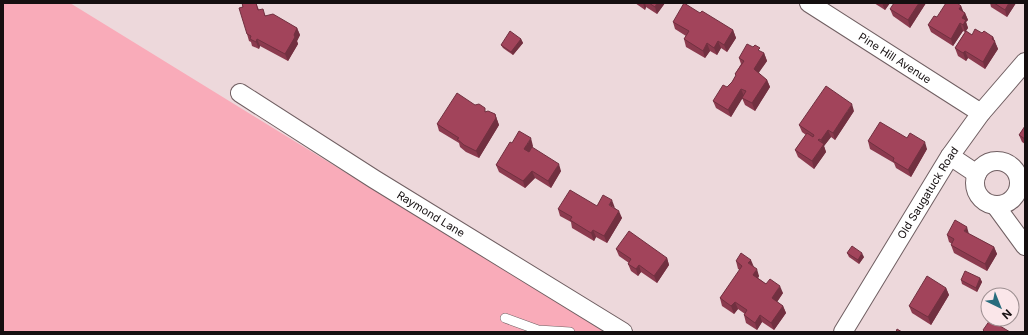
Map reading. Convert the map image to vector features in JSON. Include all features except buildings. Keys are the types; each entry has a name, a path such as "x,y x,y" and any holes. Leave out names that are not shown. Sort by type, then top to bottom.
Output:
{"street":[{"name":"Pine Hill Avenue","path":"809,3 981,113"},
{"name":"Old Saugatuck Road","path":"843,332 950,156 981,113 1025,62"},
{"name":"Raymond Lane","path":"240,92 374,179 623,332"},
{"path":"950,156 977,174"},
{"path":"990,162 1001,162 1014,170 1022,185 1012,199 1006,204 994,205 987,203 978,194 975,182 977,174 983,166 990,162"},
{"path":"994,205 1025,246"}],"lane":[{"path":"505,318 538,330 570,332"}],"shaded area":[{"path":"3,3 70,3 605,332 3,332"}]}
